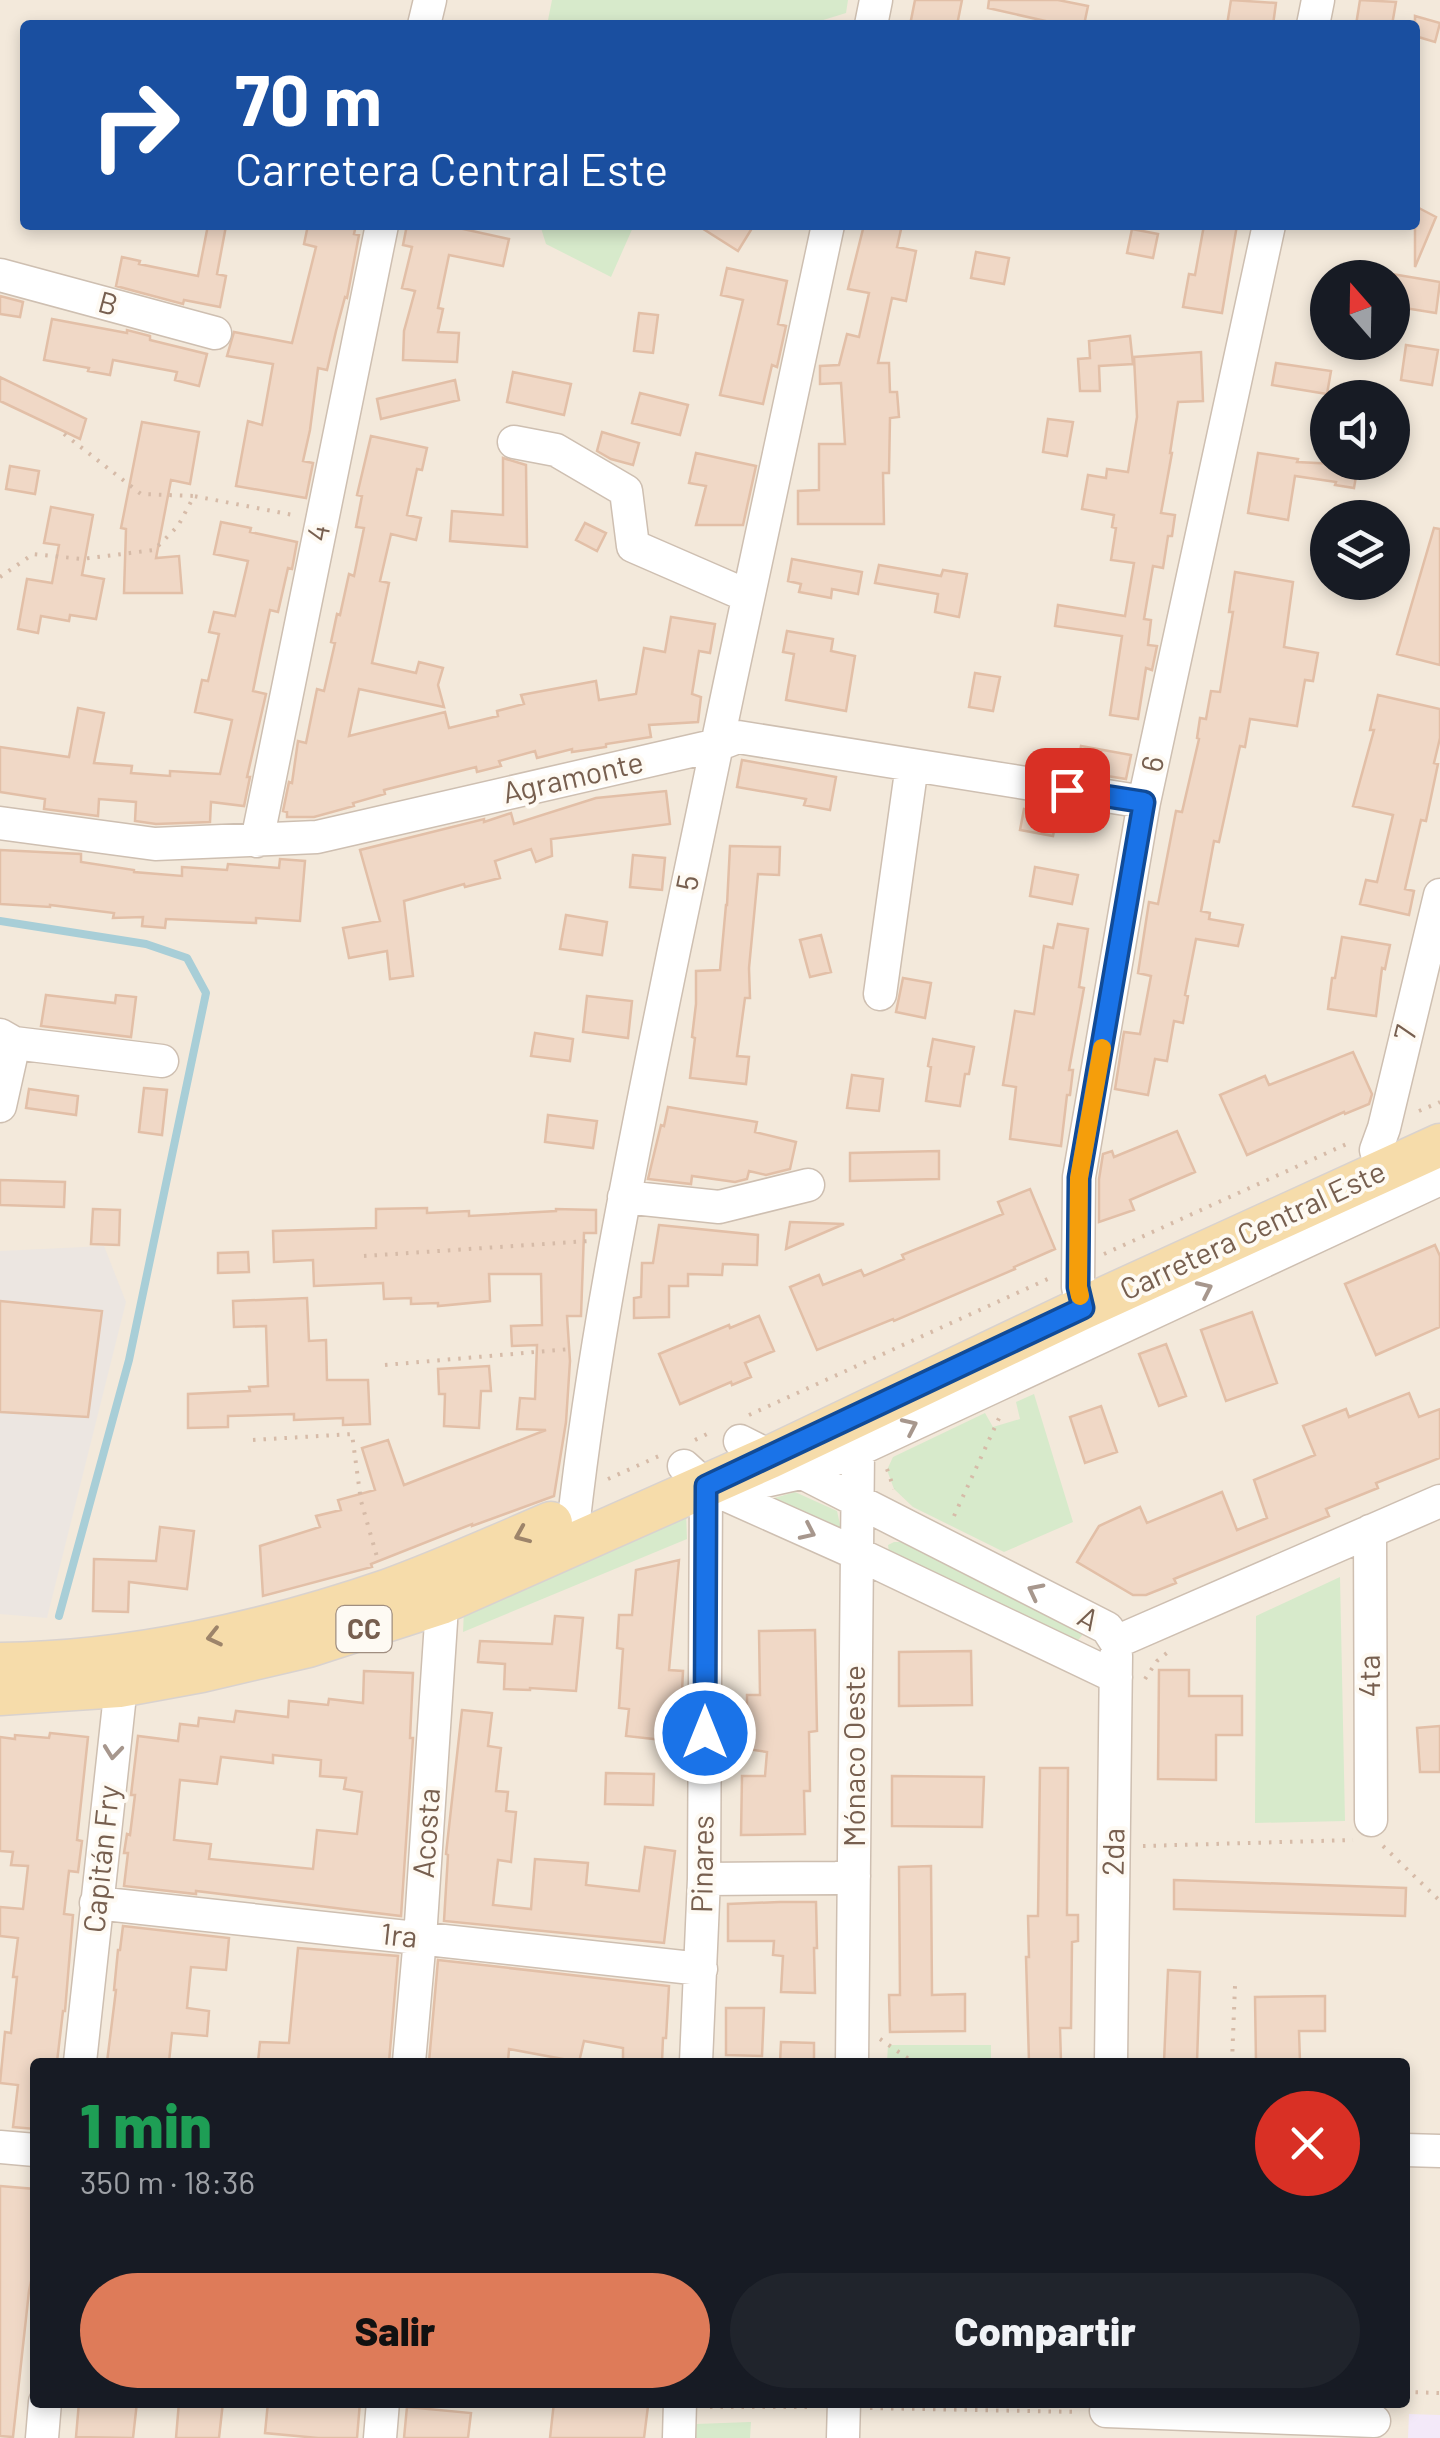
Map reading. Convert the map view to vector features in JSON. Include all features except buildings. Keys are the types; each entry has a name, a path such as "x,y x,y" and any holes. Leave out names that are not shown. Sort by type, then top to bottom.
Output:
{"main road":[{"name":"Carretera Central Este","path":"0,1694 118,1671 308,1646 437,1588 574,1518 753,1445 1080,1287 1440,1121"},
{"name":"Carretera Central Este","path":"1381,1150 1440,1146"},
{"name":"Carretera Central Este","path":"0,1664 118,1671"}],"street":[{"name":"4","path":"257,841 381,230"},
{"name":"5","path":"574,1518 624,1197 827,230"},
{"name":"6","path":"1080,1287 1079,1178 1144,802 1268,230"},
{"name":"B","path":"0,275 215,333"},
{"path":"514,442 556,450 626,490 632,546 748,596"},
{"name":"Agramonte","path":"0,824 155,844 317,837 738,737 1144,802"},
{"path":"880,994 912,764"},
{"name":"7","path":"1381,1150 1440,895"},
{"path":"0,1106 7,1039 162,1062"},
{"path":"753,1445 858,1450 1440,1180"},
{"path":"624,1197 718,1207 808,1185"},
{"name":"A","path":"753,1445 1107,1628 1116,1642 1440,1501"},
{"name":"Mónaco Oeste","path":"852,2058 858,1450"},
{"name":"A","path":"691,1468 858,1554 1128,1682"},
{"name":"Pinares","path":"691,1468 704,1879 696,2058"},
{"name":"4ta","path":"1369,1825 1370,1532"},
{"name":"Acosta","path":"408,2058 420,1938 437,1588"},
{"name":"2da","path":"1111,2058 1128,1682 1116,1642"},
{"name":"Capitán Fry","path":"80,2058 118,1671"},
{"path":"704,1879 854,1876"},
{"name":"1ra","path":"96,1904 701,1969"},
{"path":"0,2147 30,2150"},
{"path":"1410,2150 1440,2151"},
{"path":"42,2438 44,2408"},
{"path":"380,2438 382,2408"},
{"path":"1105,2417 1374,2421"}],"path":[{"path":"64,434 141,494 194,496 321,520"},
{"path":"0,577 33,554 82,559 154,550 178,526 194,496"},
{"path":"574,1518 753,1445 1080,1287 1381,1150 1440,1102"},
{"path":"364,1256 617,1239"},
{"path":"385,1365 599,1347"},
{"path":"252,1440 352,1434 361,1502 382,1573"},
{"path":"894,1457 887,1470 894,1489 903,1498"},
{"path":"1128,1682 1175,1647"},
{"path":"1138,1846 1354,1840 1369,1825 1440,1902"},
{"path":"1232,2058 1234,1986"},
{"path":"879,2038 906,2058"},
{"path":"1410,2392 1440,2393"},
{"path":"680,2416 1105,2417"}],"shaded area":[{"path":"0,0 1440,0 1440,2438 0,2438"},
{"path":"104,1246 126,1302 47,1618 0,1614 0,1251"},
{"path":"1409,2414 1440,2415 1440,2438 1408,2438"}],"green space":[{"path":"552,0 848,0 846,13 823,20 548,20"},
{"path":"542,230 632,230 611,277 546,244"},
{"path":"1034,1394 1073,1522 1004,1552 913,1507 894,1489 887,1470 893,1457 985,1413 993,1427 1020,1419 1016,1402"},
{"path":"795,1492 837,1511 842,1533 771,1499"},
{"path":"686,1512 687,1539 463,1632 464,1610"},
{"path":"894,1542 1079,1628 1083,1634 1076,1643 889,1552 888,1545"},
{"path":"1340,1577 1345,1821 1255,1823 1256,1616"},
{"path":"888,2045 991,2045 991,2058 887,2058"},
{"path":"751,2422 750,2438 695,2438 695,2424"}],"waterway":[{"path":"0,921 146,944 187,958 206,993 129,1360 59,1616"}],"slow traffic":[{"path":"1080,1296 1079,1178 1102,1048"}],"route":[{"path":"705,1733 706,1486 1083,1308 1078,1287 1079,1178 1144,802 1067,790"}]}
